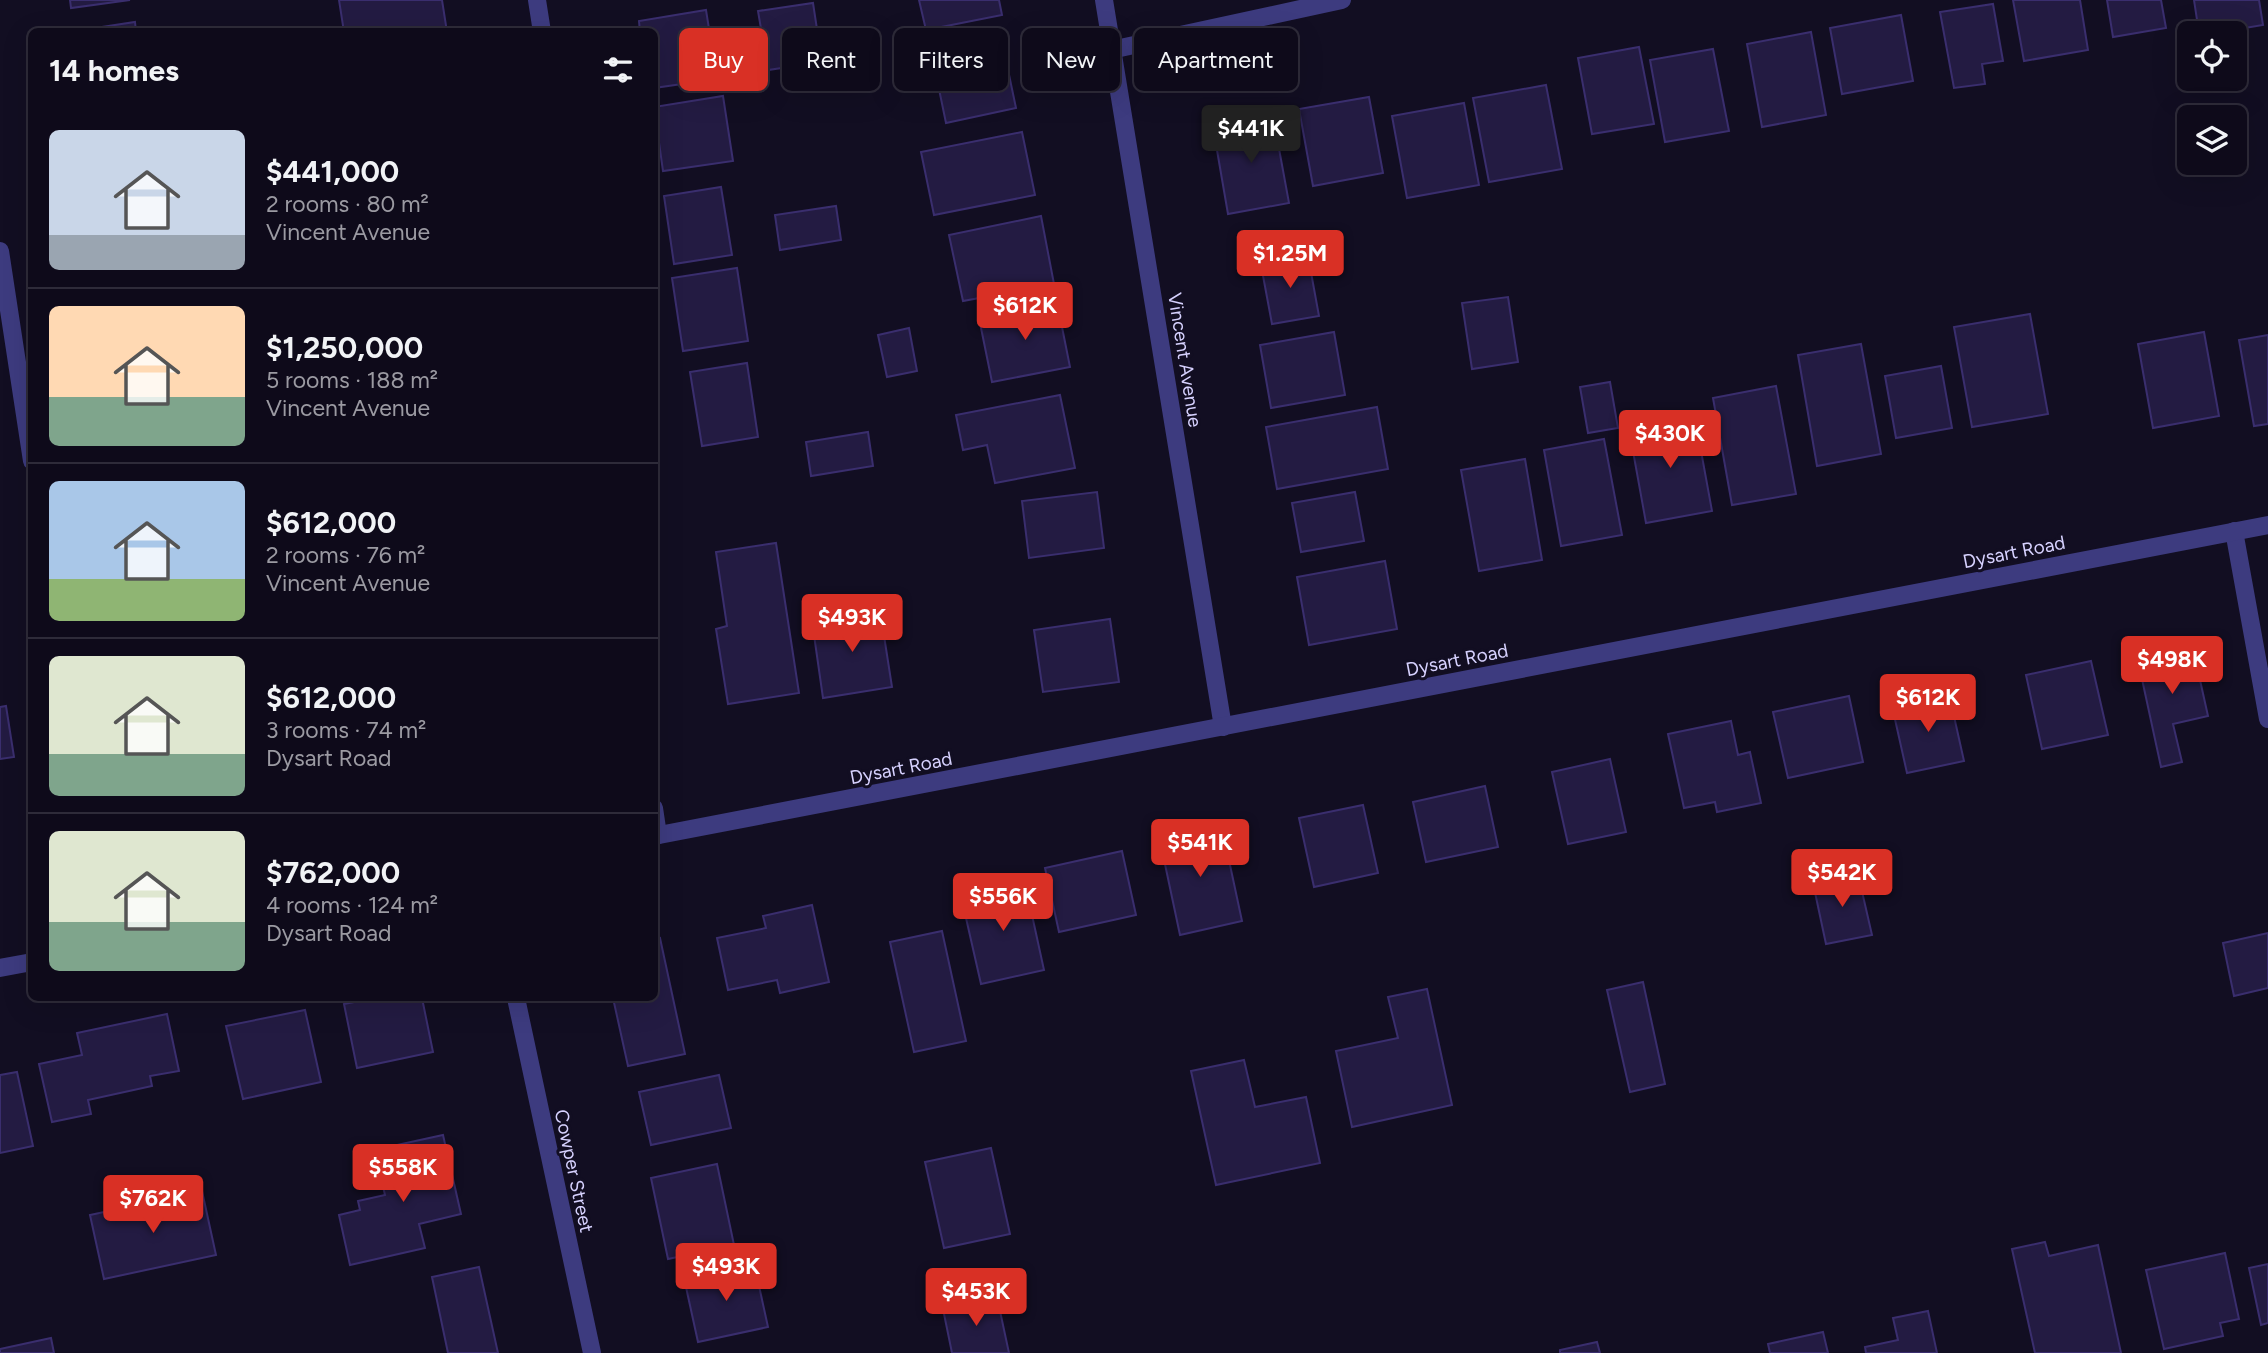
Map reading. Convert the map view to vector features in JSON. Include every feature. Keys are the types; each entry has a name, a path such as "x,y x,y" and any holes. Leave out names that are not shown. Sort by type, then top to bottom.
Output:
{"street":[{"path":"537,0 541,28"},
{"name":"Vincent Avenue","path":"1104,0 1108,28"},
{"path":"1120,48 1342,0"},
{"name":"Vincent Avenue","path":"1118,91 1223,727"},
{"path":"0,251 28,435"},
{"name":"Dysart Road","path":"658,836 2268,525"},
{"path":"2234,531 2268,719"},
{"path":"0,968 28,963"},
{"name":"Cowper Street","path":"517,1001 592,1353"}],"building":[{"path":"70,0 130,0 71,8"},
{"path":"339,0 442,0 446,28 343,28"},
{"path":"919,0 999,0 1002,15 926,28"},
{"path":"2013,0 2080,0 2088,50 2024,61"},
{"path":"2107,0 2161,0 2166,28 2113,37"},
{"path":"2194,0 2259,0 2263,25 2247,28 2247,21 2197,21"},
{"path":"813,3 817,28 782,28 782,68 768,70 768,28 761,28 758,11"},
{"path":"1993,4 2003,61 1982,64 1985,84 1954,88 1940,12"},
{"path":"706,10 709,28 679,28 679,84 658,87 658,28 640,28 639,21"},
{"path":"1901,15 1913,81 1842,94 1830,28"},
{"path":"135,22 136,28 95,28"},
{"path":"1811,32 1826,115 1762,127 1747,44"},
{"path":"1639,47 1654,124 1592,134 1578,58"},
{"path":"1713,49 1729,131 1665,142 1650,60"},
{"path":"1008,70 1016,108 946,123 939,91 1008,91"},
{"path":"1546,85 1562,169 1489,182 1473,98"},
{"path":"723,96 733,161 663,171 658,135 658,106"},
{"path":"1369,97 1383,173 1313,186 1299,109"},
{"path":"1464,103 1479,185 1407,198 1392,116"},
{"path":"1273,116 1289,203 1228,214 1213,127"},
{"path":"1022,132 1035,195 934,215 921,152"},
{"path":"721,187 732,255 674,264 664,196"},
{"path":"836,206 841,240 780,250 775,215"},
{"path":"1041,216 1054,284 963,301 949,235"},
{"path":"1308,256 1319,316 1272,324 1261,265"},
{"path":"737,268 748,341 683,351 672,278"},
{"path":"1508,297 1518,362 1472,369 1462,303"},
{"path":"1057,302 1070,367 992,382 979,318"},
{"path":"2030,314 2048,414 1972,427 1954,327"},
{"path":"909,328 917,371 887,377 878,335"},
{"path":"1334,332 1345,395 1271,408 1260,345"},
{"path":"2204,332 2219,416 2153,428 2138,344"},
{"path":"2268,335 2268,424 2254,426 2239,340"},
{"path":"1861,344 1881,454 1817,466 1798,355"},
{"path":"747,363 758,437 702,446 690,372"},
{"path":"1941,366 1952,428 1896,438 1885,376"},
{"path":"1610,382 1618,428 1588,433 1580,387"},
{"path":"1776,386 1796,494 1732,505 1713,398"},
{"path":"1060,395 1075,468 995,483 987,445 963,450 956,415"},
{"path":"1377,407 1388,469 1277,489 1266,427"},
{"path":"1695,418 1712,511 1646,523 1629,429"},
{"path":"868,432 873,466 811,476 806,442"},
{"path":"1604,439 1622,535 1561,546 1544,450"},
{"path":"1525,459 1542,560 1479,571 1461,470"},
{"path":"1097,492 1104,548 1029,558 1022,501"},
{"path":"1355,492 1364,541 1301,552 1292,503"},
{"path":"776,543 799,693 728,704 716,629 727,626 716,552"},
{"path":"1385,561 1397,629 1309,645 1297,577"},
{"path":"880,610 892,687 823,698 812,621"},
{"path":"1110,619 1119,682 1043,692 1034,630"},
{"path":"2192,644 2208,716 2173,724 2182,762 2161,767 2137,656"},
{"path":"2091,661 2108,735 2042,749 2026,675"},
{"path":"1949,694 1964,761 1907,773 1892,706"},
{"path":"1849,696 1863,762 1788,778 1773,712"},
{"path":"6,706 14,757 0,759 0,707"},
{"path":"1731,721 1738,755 1750,752 1761,803 1717,812 1715,802 1684,808 1668,734"},
{"path":"1610,759 1626,832 1568,844 1552,772"},
{"path":"1485,786 1498,847 1426,862 1413,802"},
{"path":"1363,805 1378,873 1314,887 1299,818"},
{"path":"1221,823 1242,921 1180,935 1159,836"},
{"path":"1122,851 1136,915 1059,932 1045,868"},
{"path":"1858,874 1872,935 1826,944 1813,883"},
{"path":"1025,883 1044,970 981,984 961,896"},
{"path":"812,905 829,982 780,993 777,980 728,990 717,938 766,928 763,916"},
{"path":"942,931 966,1041 914,1052 890,942"},
{"path":"2268,933 2268,988 2234,996 2223,943"},
{"path":"658,938 685,1054 628,1066 614,1001 658,1001"},
{"path":"1643,982 1665,1084 1630,1092 1607,990"},
{"path":"1427,989 1452,1105 1352,1127 1336,1051 1398,1038 1388,997"},
{"path":"360,1001 423,1001 433,1052 357,1068 344,1004"},
{"path":"305,1010 321,1082 243,1099 226,1026"},
{"path":"167,1014 179,1071 150,1076 152,1086 88,1100 91,1114 52,1122 39,1064 82,1055 77,1033"},
{"path":"1244,1060 1255,1107 1306,1097 1320,1163 1216,1185 1191,1071"},
{"path":"17,1072 33,1146 0,1153 0,1075"},
{"path":"719,1075 731,1128 651,1145 639,1092"},
{"path":"443,1135 461,1214 419,1224 425,1248 350,1265 339,1215 360,1210 358,1201 385,1195 380,1173 402,1168 397,1145"},
{"path":"991,1148 1010,1234 944,1248 925,1162"},
{"path":"717,1164 734,1245 668,1259 651,1178"},
{"path":"202,1191 216,1255 104,1279 90,1215"},
{"path":"2045,1242 2049,1256 2098,1245 2121,1353 2035,1353 2012,1249"},
{"path":"2225,1253 2239,1319 2220,1323 2223,1336 2164,1349 2146,1270"},
{"path":"754,1263 768,1327 698,1342 684,1278"},
{"path":"2268,1264 2268,1323 2261,1325 2249,1268"},
{"path":"479,1267 498,1353 448,1353 432,1277"},
{"path":"997,1297 1009,1353 952,1353 943,1309"},
{"path":"1928,1311 1937,1353 1866,1353 1865,1347 1898,1340 1893,1318"},
{"path":"1823,1332 1828,1353 1770,1353 1768,1344"},
{"path":"51,1338 54,1353 0,1353 0,1349"},
{"path":"1597,1342 1600,1353 1560,1353 1560,1350"}]}
